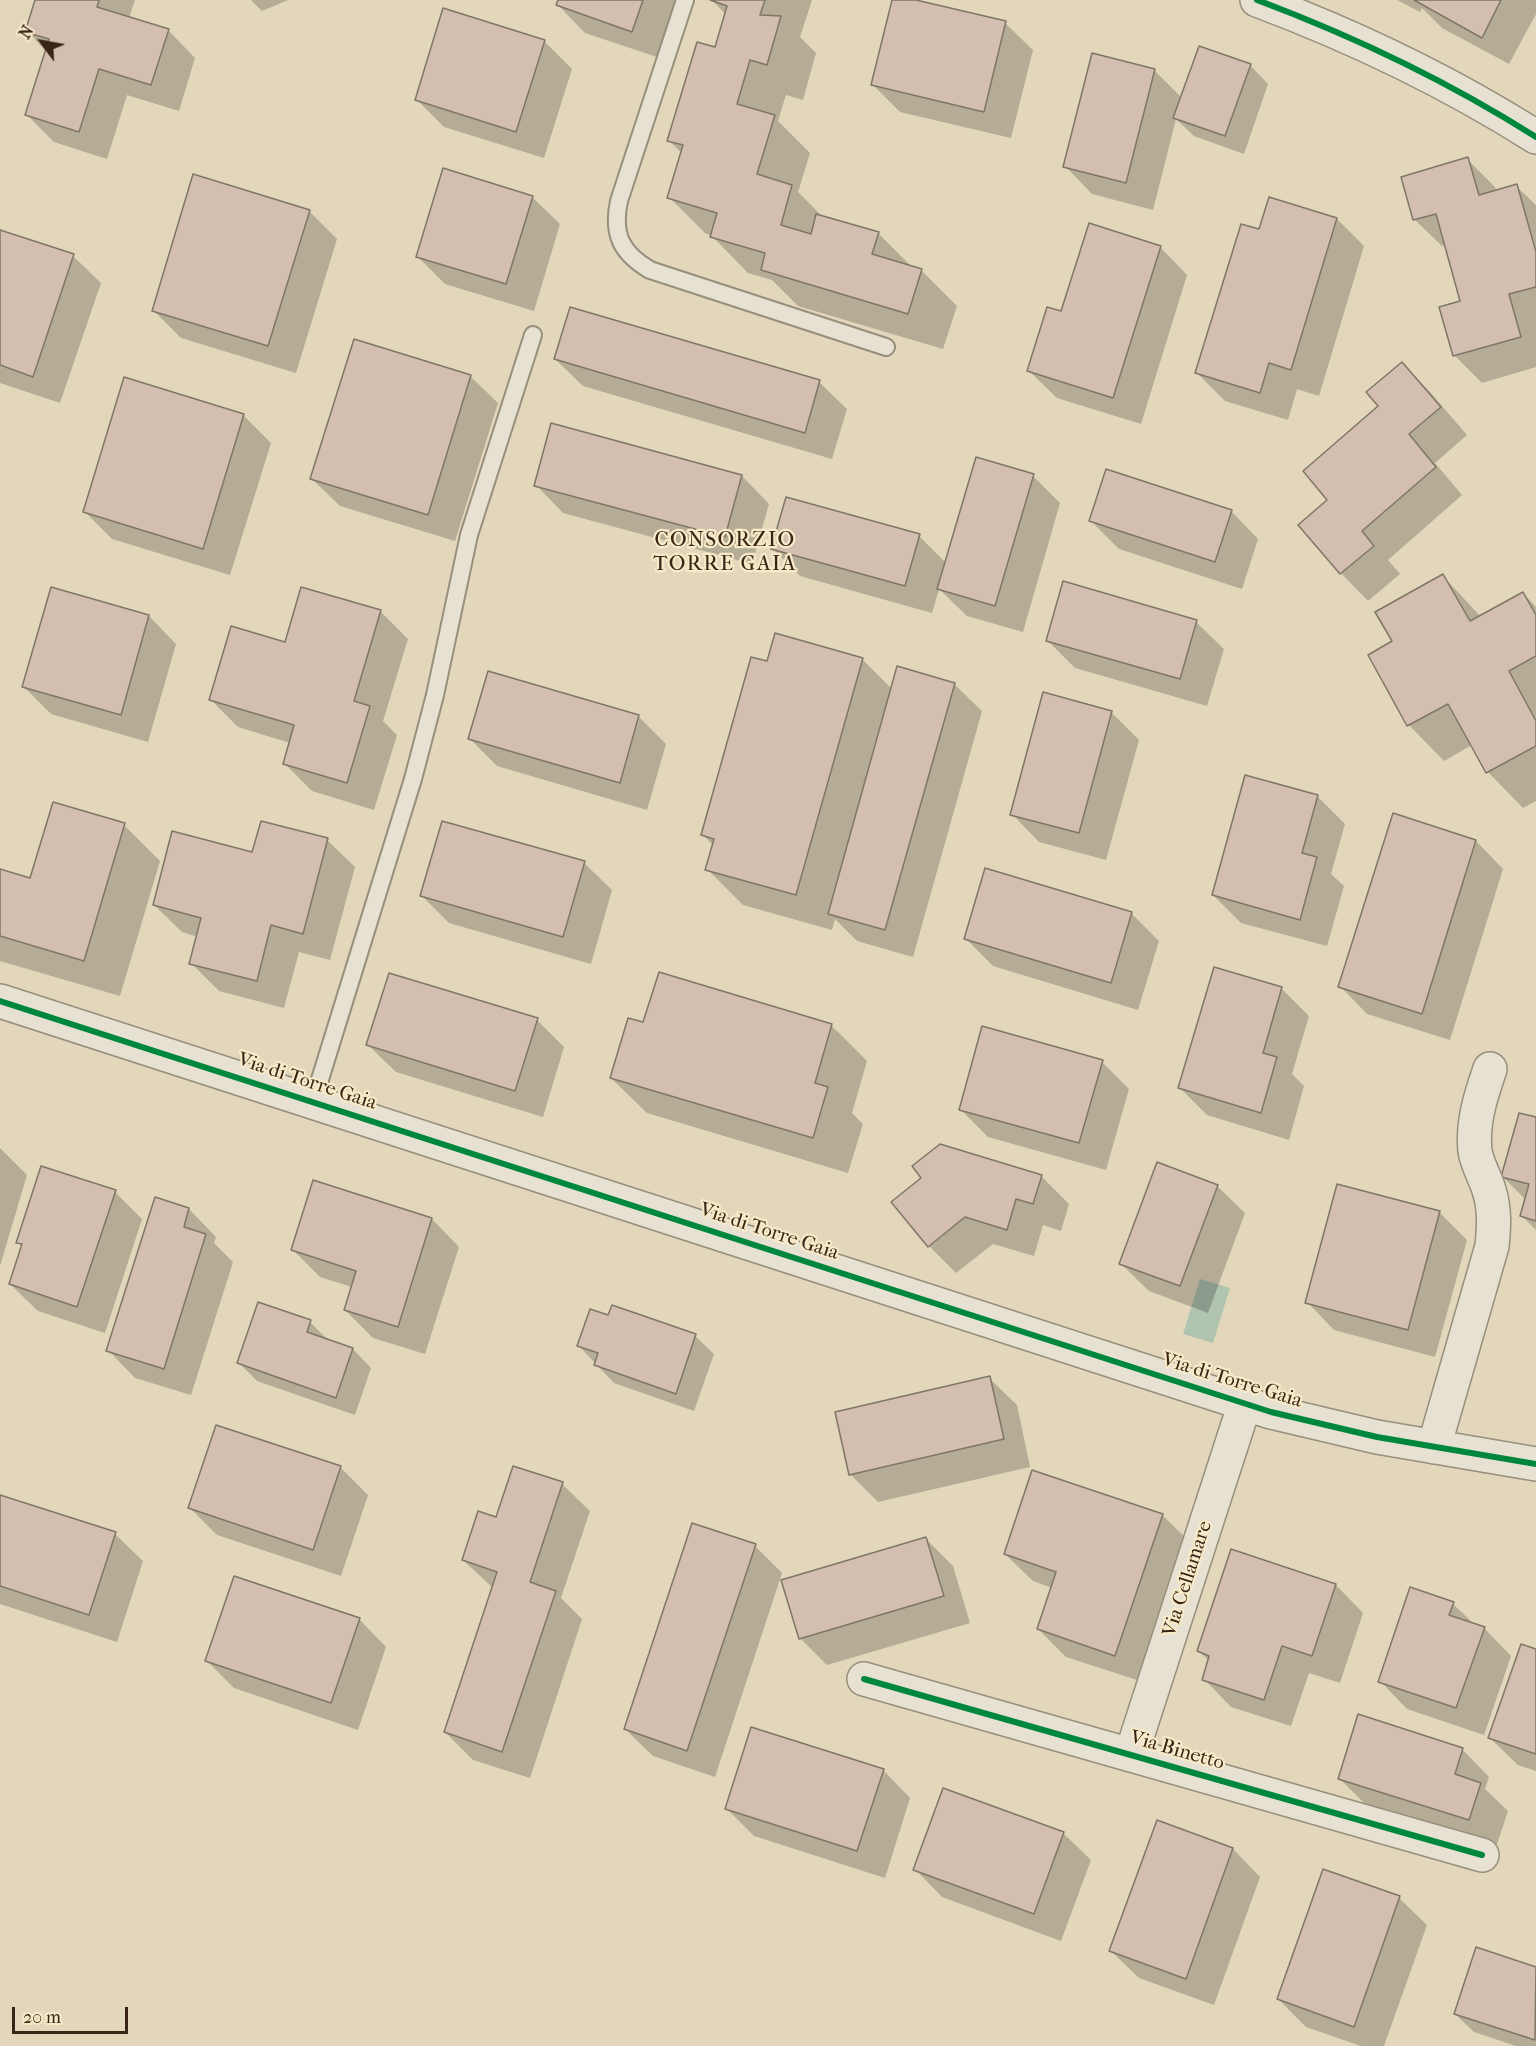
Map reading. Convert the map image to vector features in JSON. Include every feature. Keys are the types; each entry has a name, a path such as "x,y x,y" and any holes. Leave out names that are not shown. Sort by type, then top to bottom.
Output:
{"street":[{"path":"1257,0 1353,39 1398,61 1484,106 1536,137"},
{"name":"Via di Torre Gaia","path":"0,1001 1245,1403 1324,1426 1536,1464"},
{"path":"1434,1447 1492,1246 1494,1217 1492,1204 1475,1153 1474,1137 1479,1104 1490,1069"},
{"name":"Via Cellamare","path":"1131,1755 1245,1403"},
{"name":"Via Binetto","path":"864,1679 1482,1855"}],"lane":[{"path":"685,0 619,201 615,225 624,247 641,265 662,274 886,347"},
{"path":"313,1102 413,779 435,695 470,535 533,335"}],"shaded area":[{"path":"1200,1279 1230,1288 1213,1343 1183,1334"}],"building":[{"path":"35,0 99,0 97,7 169,29 151,85 99,69 79,132 25,115 49,39 25,32"},
{"path":"558,0 643,0 632,32 556,5"},
{"path":"710,0 765,0 760,15 781,16 767,65 750,60 737,104 775,115 757,174 792,185 781,225 811,234 816,214 879,232 872,254 922,269 908,314 761,270 765,253 710,237 717,213 667,198 683,145 667,141 697,42 715,47 727,6"},
{"path":"892,0 916,0 1006,21 984,112 871,85"},
{"path":"1414,0 1501,0 1482,38"},
{"path":"443,8 545,40 516,132 415,100"},
{"path":"1199,46 1251,64 1225,136 1173,118"},
{"path":"1092,53 1155,69 1126,183 1063,167"},
{"path":"1468,157 1479,195 1517,184 1536,252 1536,287 1509,294 1521,337 1453,356 1439,307 1460,301 1436,214 1413,220 1401,177"},
{"path":"443,168 533,196 506,284 416,257"},
{"path":"193,174 310,210 268,346 152,311"},
{"path":"1269,197 1337,218 1291,370 1269,363 1260,393 1195,373 1241,224 1259,229"},
{"path":"1089,223 1161,246 1113,398 1027,371 1047,307 1061,311"},
{"path":"0,230 74,254 33,377 0,365"},
{"path":"570,307 820,380 805,433 554,359"},
{"path":"354,339 471,375 428,515 310,479"},
{"path":"1402,362 1441,407 1409,434 1436,467 1362,531 1374,546 1340,574 1298,525 1327,500 1303,471 1378,406 1366,392"},
{"path":"124,377 244,414 203,549 83,512"},
{"path":"551,423 742,475 725,537 534,486"},
{"path":"976,457 1034,474 995,606 937,589"},
{"path":"1106,469 1232,510 1215,562 1089,521"},
{"path":"786,497 920,534 905,586 771,549"},
{"path":"1443,574 1470,621 1523,592 1536,615 1536,656 1509,671 1536,721 1536,746 1486,773 1448,704 1407,726 1368,655 1392,641 1375,612"},
{"path":"1063,581 1197,620 1180,679 1046,641"},
{"path":"51,587 149,615 121,715 22,687"},
{"path":"301,587 381,610 354,701 370,706 347,783 283,764 294,725 209,700 231,626 285,642"},
{"path":"775,633 863,658 796,895 705,870 714,839 701,835 751,657 767,661"},
{"path":"897,666 955,683 885,930 828,914"},
{"path":"488,671 639,715 620,783 468,739"},
{"path":"1043,692 1112,711 1079,833 1010,815"},
{"path":"1245,775 1318,795 1302,853 1317,857 1300,920 1212,895"},
{"path":"53,802 125,823 84,961 0,936 0,869 30,878"},
{"path":"1393,813 1476,840 1422,1014 1338,987"},
{"path":"261,821 328,838 303,934 271,925 257,981 189,964 201,918 153,905 172,831 252,852"},
{"path":"442,821 585,861 563,937 420,896"},
{"path":"985,868 1132,912 1111,983 964,939"},
{"path":"1214,967 1282,987 1263,1053 1277,1057 1261,1113 1178,1088"},
{"path":"659,972 832,1024 815,1083 828,1087 813,1138 610,1078 628,1018 643,1022"},
{"path":"389,973 538,1018 515,1091 366,1045"},
{"path":"982,1026 1103,1060 1079,1143 959,1110"},
{"path":"1519,1113 1536,1117 1536,1221 1520,1216 1529,1184 1501,1177"},
{"path":"940,1144 1042,1175 1033,1204 1016,1199 1007,1230 965,1217 928,1247 891,1202 921,1178 912,1166"},
{"path":"1157,1162 1218,1185 1180,1286 1119,1264"},
{"path":"41,1166 116,1190 77,1307 9,1284 22,1244 16,1243"},
{"path":"313,1180 432,1218 398,1327 344,1310 356,1271 291,1250"},
{"path":"1337,1184 1440,1211 1408,1330 1305,1303"},
{"path":"155,1197 189,1208 184,1227 206,1234 164,1369 106,1351"},
{"path":"258,1302 311,1320 307,1332 353,1348 336,1398 237,1363"},
{"path":"612,1305 696,1334 676,1394 594,1365 598,1353 577,1346 590,1309 608,1315"},
{"path":"990,1376 1004,1439 849,1475 835,1412"},
{"path":"216,1425 341,1466 313,1550 188,1508"},
{"path":"513,1466 563,1482 530,1582 556,1591 502,1752 444,1732 497,1572 462,1560 478,1511 496,1517"},
{"path":"1032,1470 1163,1514 1115,1656 1037,1629 1056,1572 1004,1554"},
{"path":"0,1495 116,1532 89,1615 0,1586"},
{"path":"692,1523 756,1544 687,1751 624,1729"},
{"path":"926,1537 944,1596 799,1639 781,1580"},
{"path":"1231,1549 1336,1584 1312,1656 1282,1646 1264,1700 1202,1680 1209,1656 1197,1651"},
{"path":"234,1576 360,1618 331,1703 205,1661"},
{"path":"1410,1587 1454,1602 1449,1615 1485,1627 1456,1708 1378,1682"},
{"path":"1521,1644 1536,1649 1536,1754 1488,1738"},
{"path":"1358,1714 1463,1748 1455,1774 1481,1783 1469,1820 1338,1779"},
{"path":"751,1727 884,1769 857,1851 725,1809"},
{"path":"943,1788 1064,1832 1034,1914 913,1870"},
{"path":"1157,1820 1233,1848 1186,1979 1109,1951"},
{"path":"1323,1869 1400,1896 1354,2027 1277,1999"},
{"path":"1476,1947 1536,1967 1535,2040 1454,2014"}],"cycle path":[{"path":"1257,0 1400,61 1469,97 1536,137"},
{"path":"0,1001 1271,1412 1377,1437 1536,1464"},
{"path":"864,1679 1482,1855"}],"district":[{"name":"CONSORZIO TORRE GAIA","path":"725,553"}]}
